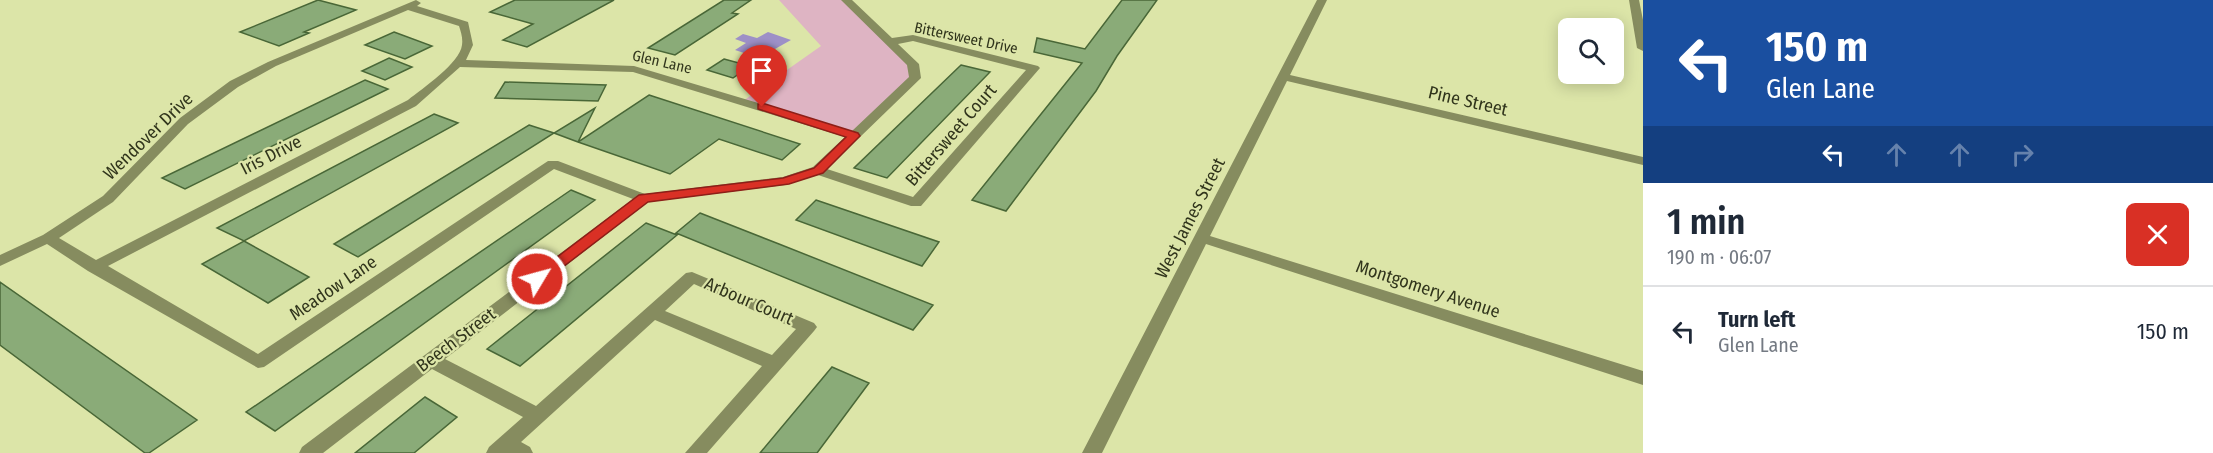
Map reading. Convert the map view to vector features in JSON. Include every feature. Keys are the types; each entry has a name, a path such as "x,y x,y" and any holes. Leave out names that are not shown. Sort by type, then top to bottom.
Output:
{"street":[{"name":"Wendover Drive","path":"0,261 48,238 108,199 184,121 234,84 273,64 422,0"},
{"path":"644,198 785,181 818,171 915,78 913,64 846,0"},
{"name":"West James Street","path":"1092,453 1322,0"},
{"path":"1634,0 1643,48"},
{"name":"Iris Drive","path":"93,267 412,103 455,63 466,48 468,36 464,24 408,7"},
{"name":"Bittersweet Drive","path":"890,42 913,38 1034,68"},
{"name":"Glen Lane","path":"455,63 634,69 854,136"},
{"name":"Bittersweet Court","path":"818,171 916,203 1034,68"},
{"name":"Pine Street","path":"1284,77 1643,161"},
{"name":"Meadow Lane","path":"48,238 93,267 258,362 553,164 644,198"},
{"name":"Beech Street","path":"309,453 644,198"},
{"name":"Montgomery Avenue","path":"1201,238 1643,378"},
{"name":"Arbour Court","path":"509,450 538,416 692,277 808,327 695,453"},
{"path":"653,312 775,364"},
{"path":"430,360 538,416"}],"shaded area":[{"path":"779,0 846,0 913,64 915,78 854,136 743,101 821,46"},
{"path":"768,32 791,40 759,58 735,50 746,43 735,39 743,34 757,38"}],"building":[{"path":"318,0 356,10 304,32 309,33 279,46 240,32"},
{"path":"515,0 614,0 527,47 503,40 533,24 490,12"},
{"path":"724,0 751,0 732,13 738,14 675,55 648,48"},
{"path":"1122,0 1157,0 1117,56 1096,91 1006,211 972,200 1082,63 1034,52 1037,38 1085,49"},
{"path":"394,32 432,46 405,59 365,45"},
{"path":"389,58 412,67 385,80 362,71"},
{"path":"724,59 750,66 733,78 707,70"},
{"path":"961,65 990,72 887,178 854,168"},
{"path":"365,80 388,89 185,189 162,178"},
{"path":"505,82 606,85 598,101 495,98"},
{"path":"649,95 800,144 782,160 719,139 670,174 578,142"},
{"path":"595,108 578,142 554,133"},
{"path":"434,114 458,123 244,241 217,228"},
{"path":"529,125 554,133 358,257 334,244"},
{"path":"571,190 595,200 275,431 246,412"},
{"path":"816,200 939,242 922,266 796,220"},
{"path":"700,213 933,305 913,330 676,233"},
{"path":"646,223 677,235 520,366 487,349"},
{"path":"244,241 309,277 268,303 202,264"},
{"path":"0,282 197,420 149,453 145,453 0,345"},
{"path":"832,367 869,383 817,453 760,453"},
{"path":"425,397 457,417 414,453 355,453"}],"route":[{"path":"537,279 644,198 785,181 818,171 854,136 762,107"}]}
